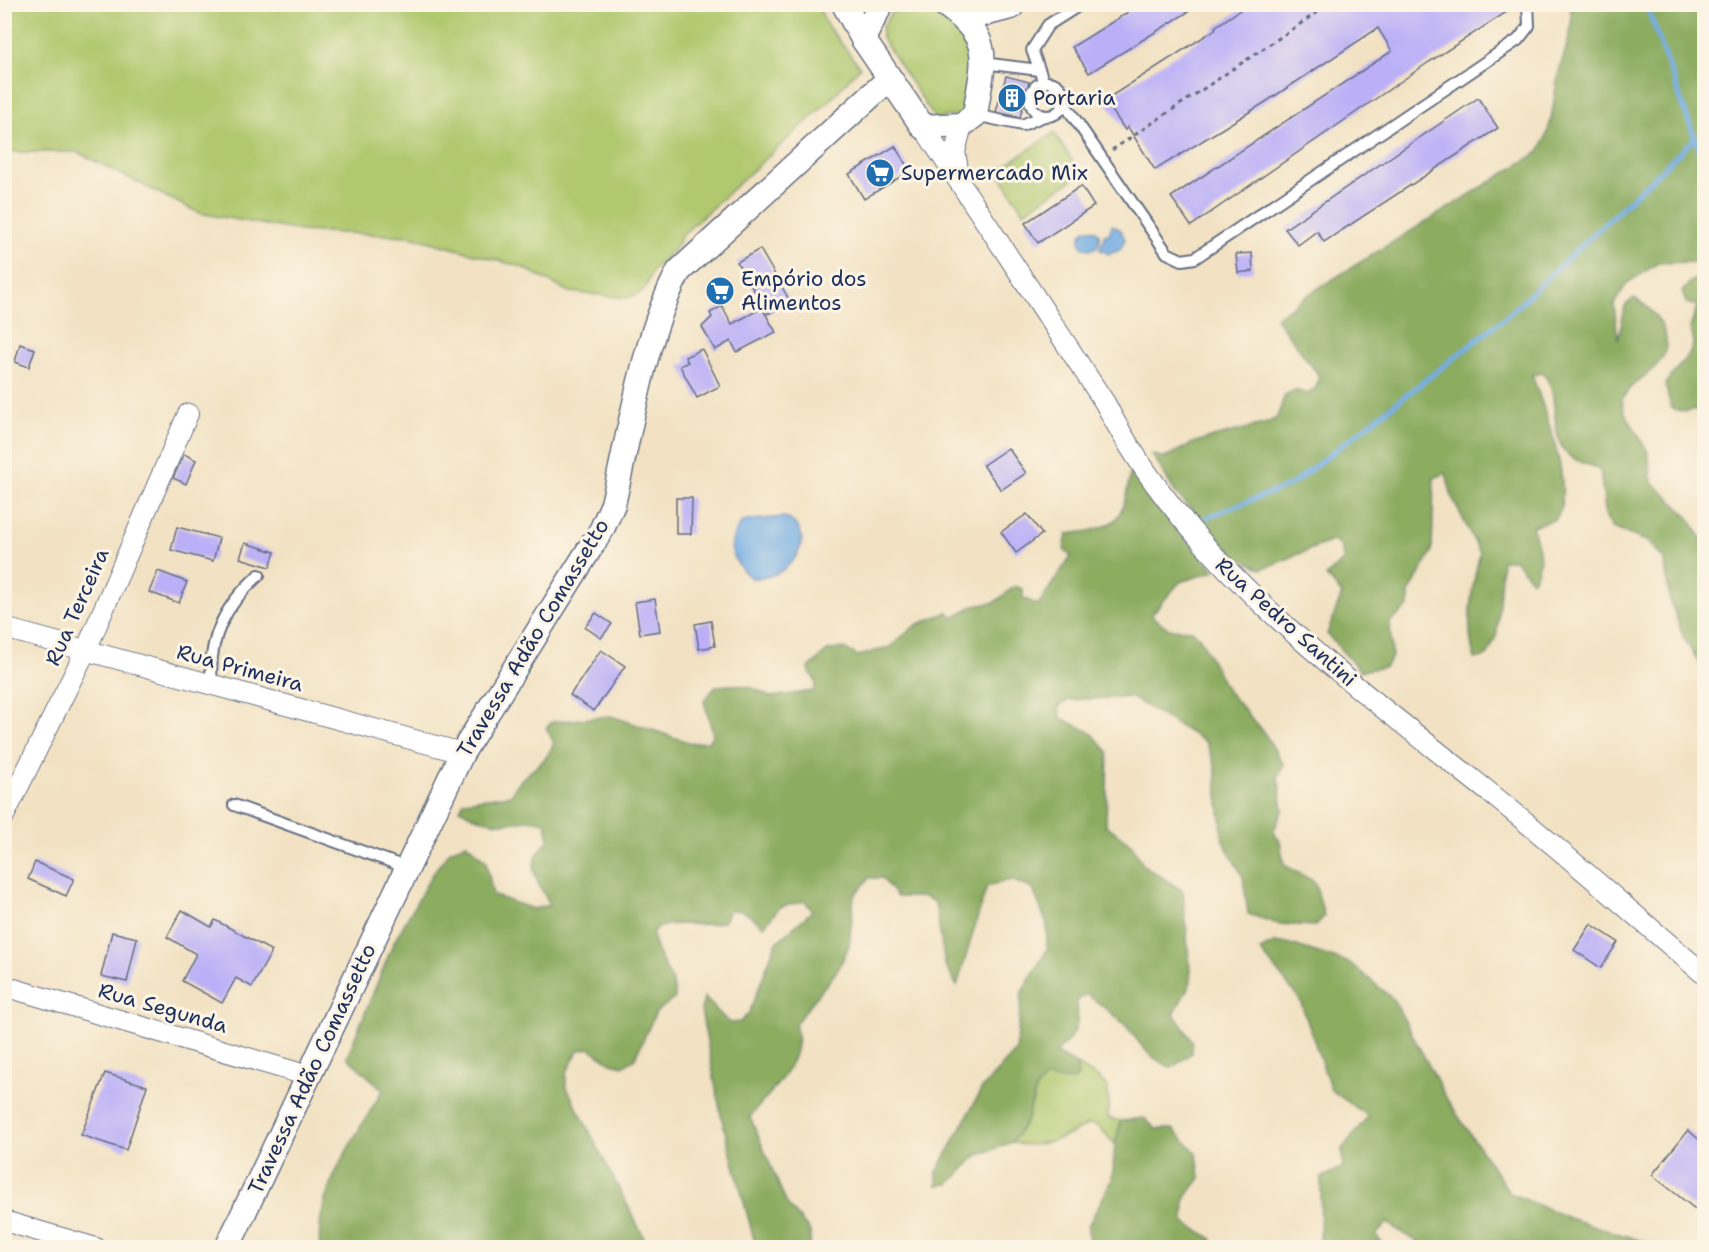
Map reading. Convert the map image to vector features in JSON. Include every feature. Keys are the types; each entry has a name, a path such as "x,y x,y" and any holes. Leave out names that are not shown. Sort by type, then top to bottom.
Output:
{"street":[{"path":"844,4 862,39 923,127 968,120 983,53 1013,5"},
{"path":"862,39 881,4"},
{"path":"953,10 980,15 1013,5"},
{"path":"953,10 983,53"},
{"name":"Travessa Adão Comassetto","path":"227,1248 462,753 602,529 613,504 666,295 679,271 889,79"},
{"name":"Rua Pedro Santini","path":"961,185 954,152 968,120"},
{"name":"Rua Pedro Santini","path":"923,127 1104,403 1123,440 1155,488 1209,552 1360,689 1500,801 1704,974"},
{"name":"Rua Terceira","path":"4,816 86,650 188,414"},
{"name":"Rua Primeira","path":"4,628 462,753"},
{"name":"Rua Segunda","path":"4,986 309,1076"},
{"path":"4,1221 96,1248"}],"lane":[{"path":"1044,82 1032,50 1048,25 1081,4"},
{"path":"1044,116 1033,109 1031,96 1033,90 1044,82 1057,85 1061,90 1064,103 1167,253 1182,260 1195,258 1518,40 1529,26 1528,4"},
{"path":"983,53 1039,70"},
{"path":"968,120 1022,125 1057,113 1064,103"},
{"path":"212,685 210,670 214,639 223,616 239,593 259,575"},
{"path":"234,805 408,868"}],"path":[{"path":"1101,158 1330,4"}],"green space":[{"path":"4,5 818,5 826,24 860,67 828,102 682,235 676,247 653,270 644,291 628,298 569,292 522,267 409,236 301,231 199,213 77,152 5,152"},
{"path":"1570,5 1704,5 1704,260 1658,263 1627,283 1614,304 1618,340 1625,306 1634,298 1658,319 1666,338 1666,348 1655,367 1629,389 1622,399 1624,411 1648,452 1652,482 1686,514 1704,542 1704,670 1684,639 1669,597 1665,561 1649,542 1612,528 1606,518 1600,469 1573,458 1561,445 1552,392 1543,373 1532,375 1556,448 1562,488 1561,505 1556,519 1532,526 1539,548 1540,561 1532,581 1515,560 1502,560 1497,634 1487,656 1475,659 1470,633 1472,592 1480,553 1452,497 1446,473 1434,478 1432,551 1409,593 1409,606 1390,622 1392,657 1385,667 1360,671 1327,634 1342,594 1326,576 1343,561 1342,548 1334,540 1262,569 1235,556 1175,492 1152,454 1164,458 1195,442 1267,423 1277,418 1285,395 1295,390 1307,394 1316,388 1319,376 1276,318 1315,290 1539,152 1550,122 1559,72 1569,39"},
{"path":"914,8 932,13 946,21 972,45 970,100 961,114 935,119 882,38 882,27 891,13"},
{"path":"1054,133 1081,174 1024,212 997,171"},
{"path":"1704,275 1704,416 1695,409 1683,412 1671,408 1665,384 1691,351 1694,340 1690,328 1697,306 1686,303 1682,292 1690,282"},
{"path":"1130,473 1215,571 1180,582 1151,615 1169,629 1192,630 1200,638 1227,690 1265,734 1284,765 1278,776 1283,810 1273,832 1280,841 1284,865 1315,882 1324,916 1316,926 1278,924 1248,914 1243,877 1223,841 1215,765 1206,742 1131,697 1069,700 1059,706 1061,718 1092,733 1108,752 1106,825 1132,845 1143,865 1183,891 1191,982 1174,1014 1193,1042 1191,1053 1172,1068 1164,1064 1146,1051 1123,1023 1087,994 1077,1001 1075,1030 1056,1053 1076,1064 1078,1076 1073,1081 1047,1078 1037,1087 1026,1122 1012,1142 976,1156 949,1184 937,1185 937,1172 983,1087 1016,1051 1022,992 1047,950 1047,925 1033,889 1011,880 987,886 957,986 945,965 935,902 924,897 897,897 882,878 869,878 854,896 849,946 839,968 795,1024 797,1038 792,1063 750,1117 787,1204 810,1231 810,1247 756,1247 722,1120 701,1010 704,997 729,1023 740,1022 749,1013 776,943 812,911 805,901 780,907 764,926 743,911 729,910 724,921 669,925 653,931 656,948 671,981 675,998 656,1012 635,1058 623,1066 611,1063 589,1048 578,1051 566,1074 566,1086 649,1247 320,1248 320,1227 330,1186 350,1145 383,1090 347,1057 394,942 433,873 450,851 466,843 486,861 493,895 533,909 550,905 534,871 536,857 549,840 546,823 531,820 505,823 487,821 460,809 464,801 511,795 522,779 539,765 549,752 554,743 546,728 552,722 611,716 691,743 708,742 713,734 704,701 716,686 744,686 770,697 814,691 816,682 808,669 827,651 843,648 858,656 890,647 916,625 948,612 953,618 971,607 995,602 1015,586 1023,589 1023,598 1038,605 1071,556 1064,550 1067,534 1096,529 1114,520 1124,503"},
{"path":"1274,943 1287,943 1350,963 1393,999 1448,1101 1510,1193 1569,1218 1661,1247 1426,1247 1387,1223 1376,1235 1385,1247 1320,1247 1321,1178 1343,1167 1342,1149 1368,1116 1331,1090 1300,1000 1260,950"},
{"path":"1076,1064 1105,1084 1109,1096 1108,1118 1121,1121 1115,1144 1098,1126 1089,1124 1052,1141 1031,1145 1012,1142 1026,1122 1037,1087 1047,1078 1078,1076"},
{"path":"1144,1118 1156,1129 1173,1129 1197,1153 1200,1178 1185,1198 1184,1223 1211,1238 1214,1247 1089,1247 1088,1226 1112,1180 1115,1144 1121,1121"}],"water":[{"path":"1112,225 1121,230 1125,240 1120,250 1109,254 1099,249 1104,241 1104,235 1109,234"},
{"path":"1090,229 1097,232 1100,239 1097,246 1090,249 1083,246 1080,239 1083,232"},
{"path":"784,517 795,524 800,532 802,541 799,551 786,568 776,574 751,578 738,565 732,551 733,537 737,529 743,521"}],"building":[{"path":"1141,4 1201,4 1089,73 1072,47"},
{"path":"1249,4 1519,4 1429,62 1191,226 1171,197 1392,51 1378,28 1264,103 1155,170 1128,127 1125,130 1105,100 1216,29 1215,27"},
{"name":"Portaria","path":"1006,76 1029,82 1020,117 996,112"},
{"path":"1478,98 1498,128 1324,242 1317,231 1298,245 1285,229"},
{"name":"Supermercado Mix","path":"895,146 910,171 864,199 849,174"},
{"path":"1081,186 1094,206 1038,243 1025,223"},
{"path":"760,249 790,301 768,314 737,262"},
{"path":"1252,253 1253,271 1238,273 1236,254"},
{"path":"722,306 732,324 762,308 776,332 737,352 731,341 715,350 702,327 712,317 710,313"},
{"path":"20,344 35,349 29,367 15,362"},
{"path":"702,349 720,386 697,398 680,366 688,362 685,357"},
{"path":"1008,448 1026,473 1001,490 983,465"},
{"path":"184,454 196,460 186,484 173,478"},
{"path":"676,498 692,498 691,534 676,534"},
{"path":"1027,514 1042,534 1016,553 1001,532"},
{"path":"177,527 219,538 213,561 171,550"},
{"path":"245,543 275,552 270,567 240,558"},
{"path":"158,571 187,582 179,603 149,592"},
{"path":"655,599 660,631 640,634 635,602"},
{"path":"596,613 612,624 601,638 585,627"},
{"path":"711,621 715,646 699,649 695,624"},
{"path":"601,650 625,666 594,711 570,695"},
{"path":"35,862 74,879 66,896 28,879"},
{"path":"182,910 211,927 215,920 272,951 252,987 236,978 222,1003 182,981 196,954 167,937"},
{"path":"1591,924 1618,942 1601,968 1574,950"},
{"path":"112,932 137,938 127,982 101,976"},
{"path":"105,1073 147,1086 126,1150 81,1135"},
{"path":"1688,1130 1704,1144 1704,1216 1652,1175"}],"waterway":[{"path":"1646,4 1704,163"},
{"path":"1207,517 1291,485 1505,318 1695,138"}],"place":[{"name":"Portaria","path":"1012,98"},
{"name":"Supermercado Mix","path":"880,173"},
{"name":"Empório dos Alimentos","path":"720,291"}]}
